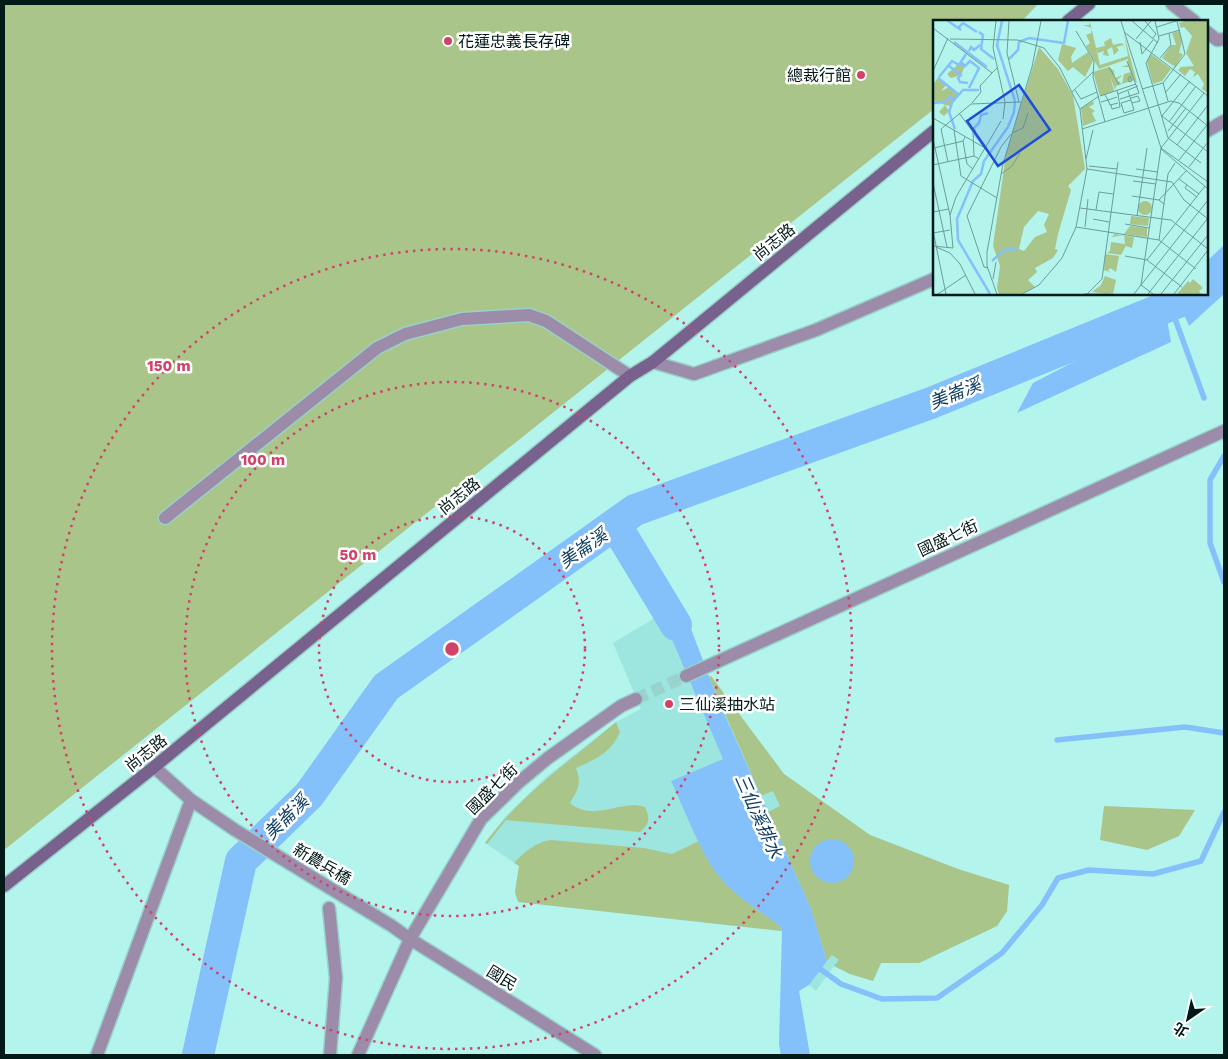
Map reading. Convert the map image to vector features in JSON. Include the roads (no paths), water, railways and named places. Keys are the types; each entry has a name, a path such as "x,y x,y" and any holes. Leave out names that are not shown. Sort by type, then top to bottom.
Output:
{"street":[{"path":"1069,20 1089,4"},
{"path":"1172,4 1193,20"},
{"path":"1208,33 1217,40 1224,38"},
{"path":"1208,129 1224,121"},
{"name":"尚志路","path":"4,886 154,767 630,376 653,362 933,132"},
{"path":"653,362 694,374 816,330 933,279"},
{"path":"165,518 377,348 405,334 462,319 529,315 546,320 630,376"},
{"name":"國盛七街","path":"686,676 1224,431"},
{"name":"國盛七街","path":"358,1055 410,940 481,819 518,783 548,758 621,706 636,699"},
{"name":"新農兵橋","path":"154,767 191,800 235,830 392,926"},
{"path":"97,1055 191,800"},
{"path":"329,908 336,978 330,1055"},
{"name":"國民","path":"392,926 410,940 596,1055"}],"water":[{"path":"1224,245 1224,294 1189,326 1175,295 1208,295 1208,260"},
{"path":"1166,314 1171,342 1017,413 1033,383"},
{"path":"684,611 718,700 811,909 827,961 809,985 799,991 810,1055 781,1055 779,1044 782,931 779,925 738,895 717,874 698,842 671,781 723,759 662,616"},
{"path":"832,839 844,843 850,849 854,861 850,873 844,879 832,883 820,879 814,873 810,861 814,849 820,843"}],"waterway":[{"name":"美崙溪","path":"198,1055 241,861 309,795 386,687 635,510 931,403 1196,295"},
{"name":"三仙溪排水","path":"1170,305 1204,398"},
{"name":"三仙溪排水","path":"1224,456 1210,480 1210,543 1224,582"},
{"name":"三仙溪排水","path":"615,524 676,625"},
{"path":"1057,740 1185,727 1224,733"},
{"name":"三仙溪排水","path":"816,966 841,984 882,999 937,998 1002,953 1042,905 1058,878 1089,870 1153,874 1201,861 1224,812"}],"tunnel":[{"path":"636,699 686,676"}],"place":[{"name":"花蓮忠義長存碑","path":"448,41"},
{"name":"總裁行館","path":"861,75"},
{"name":"三仙溪抽水站","path":"669,704"}]}
